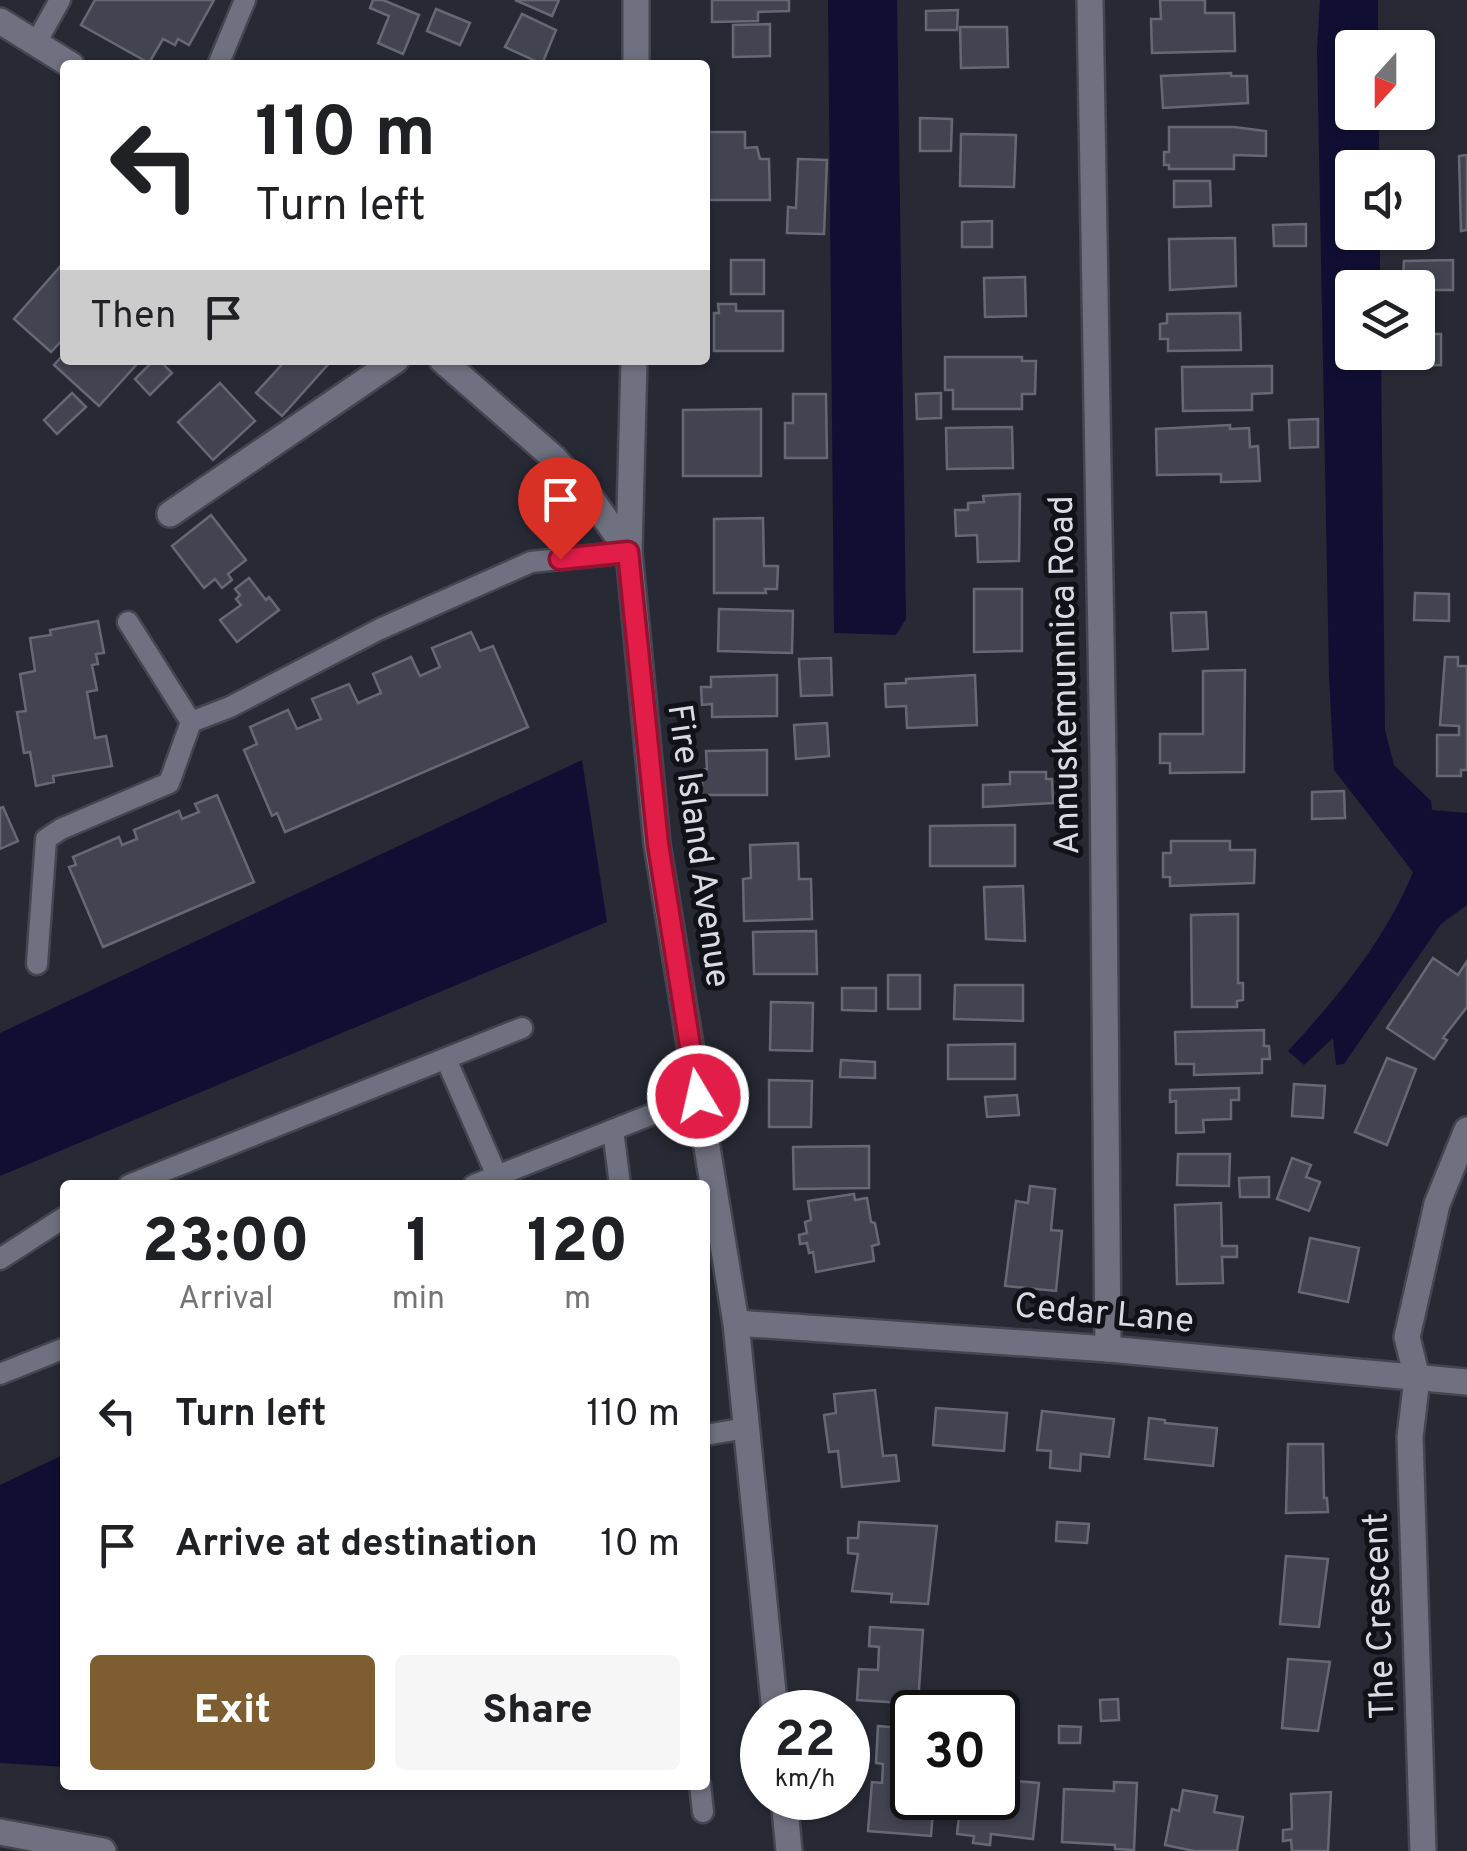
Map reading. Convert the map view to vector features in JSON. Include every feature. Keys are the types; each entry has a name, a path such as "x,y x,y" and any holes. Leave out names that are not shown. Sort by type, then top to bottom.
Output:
{"street":[{"path":"636,0 636,60"},
{"name":"Annuskemunnica Road","path":"1090,0 1103,720 1108,1349"},
{"path":"0,20 63,60"},
{"path":"170,514 389,365"},
{"name":"Fire Island Avenue","path":"448,365 554,458 592,500 628,552 658,844 736,1323 773,1690"},
{"path":"628,552 634,365"},
{"name":"The Crescent","path":"1423,1851 1410,1437 1417,1378 1408,1337 1437,1204 1467,1130"},
{"name":"Cedar Lane","path":"736,1323 1108,1349 1467,1382"},
{"path":"786,1820 789,1851"},
{"path":"0,1832 103,1851"}],"lane":[{"path":"36,43 60,0"},
{"path":"220,60 246,0"},
{"path":"37,964 46,838 169,783 191,722 230,707 380,629 531,562 628,552"},
{"path":"128,622 191,722"},
{"path":"142,1180 522,1028"},
{"path":"446,1059 497,1176"},
{"path":"487,1180 698,1096"},
{"path":"613,1130 619,1180"},
{"path":"0,1259 60,1220"},
{"path":"0,1374 60,1350"},
{"path":"710,1434 746,1428"},
{"path":"701,1790 703,1812"}],"shaded area":[{"path":"828,0 897,0 906,619 896,635 834,633"},
{"path":"1320,0 1378,0 1378,30 1335,30 1335,130 1379,130 1379,150 1335,150 1335,250 1380,250 1380,270 1335,270 1335,370 1381,370 1385,730 1394,765 1431,801 1432,810 1467,813 1467,905 1441,924 1344,1064 1336,1065 1333,1038 1304,1065 1288,1051 1359,967 1389,921 1413,872 1334,770 1317,49"},
{"path":"582,760 607,922 0,1176 0,1033"},
{"path":"60,1456 60,1767 0,1763 0,1485"}],"building":[{"path":"95,0 214,0 189,45 178,39 175,45 163,39 151,60 144,60 81,25"},
{"path":"373,0 383,0 419,15 403,54 378,43 389,16 370,8"},
{"path":"515,0 559,0 552,16"},
{"path":"712,0 789,0 789,11 758,12 758,21 712,22"},
{"path":"1160,0 1205,0 1205,13 1234,13 1235,51 1152,53 1151,19 1161,19"},
{"path":"436,9 470,23 460,45 427,31"},
{"path":"958,10 957,30 926,30 926,11"},
{"path":"522,14 556,30 544,60 533,60 505,47"},
{"path":"770,24 770,56 733,57 733,25"},
{"path":"960,27 1007,27 1008,67 961,68"},
{"path":"1161,76 1247,76 1248,103 1163,108"},
{"path":"920,118 952,119 951,151 920,151"},
{"path":"1169,127 1266,131 1266,156 1234,155 1234,169 1169,169 1169,165 1164,165 1164,152 1169,152"},
{"path":"710,132 745,132 745,148 757,147 760,159 769,159 770,200 710,200"},
{"path":"961,134 1016,135 1014,187 960,186"},
{"path":"1467,155 1467,230 1461,231 1459,156"},
{"path":"798,159 827,160 824,234 787,233 788,207 796,208"},
{"path":"1174,181 1210,181 1211,206 1174,207"},
{"path":"992,221 992,247 962,247 962,222"},
{"path":"1306,224 1306,246 1274,246 1273,225"},
{"path":"1235,238 1236,286 1170,290 1169,239"},
{"path":"731,260 764,260 764,294 731,294"},
{"path":"1453,260 1453,290 1435,290 1435,270 1404,270 1404,261"},
{"path":"60,267 60,342 51,352 14,319"},
{"path":"1025,277 1026,316 985,317 984,278"},
{"path":"718,304 736,304 736,311 783,311 783,351 714,351 714,313 719,313"},
{"path":"1240,313 1241,350 1168,351 1168,339 1160,339 1160,324 1167,323 1167,314"},
{"path":"1435,334 1441,334 1441,365 1435,365"},
{"path":"945,357 1022,357 1022,361 1036,361 1035,394 1022,394 1022,409 953,409 953,390 945,390"},
{"path":"60,358 60,365 136,365 99,406 54,365"},
{"path":"149,365 164,365 172,373 150,395 135,379"},
{"path":"281,365 328,365 282,416 256,393"},
{"path":"1272,366 1272,393 1252,394 1252,410 1183,411 1182,367"},
{"path":"220,383 255,421 213,460 178,422"},
{"path":"72,393 86,407 57,434 44,420"},
{"path":"941,393 941,418 917,419 916,394"},
{"path":"793,394 826,394 827,458 785,458 785,423 793,423"},
{"path":"761,409 761,476 683,476 683,410"},
{"path":"1318,419 1318,447 1290,448 1289,420"},
{"path":"1230,425 1230,429 1249,428 1250,447 1258,446 1260,481 1221,482 1221,474 1157,475 1156,429"},
{"path":"1012,427 1013,468 947,469 946,428"},
{"path":"1020,494 1019,561 978,562 977,535 956,536 955,510 968,510 968,503 984,502 983,496"},
{"path":"211,515 246,560 228,574 232,580 222,588 215,579 204,588 172,546"},
{"path":"763,518 764,566 778,566 777,589 765,589 766,593 714,593 714,519"},
{"path":"249,578 279,610 237,642 220,620 241,605 235,589"},
{"path":"974,589 1022,589 1022,651 974,652"},
{"path":"1415,593 1449,594 1449,621 1414,620"},
{"path":"719,609 793,611 792,653 718,651"},
{"path":"1206,612 1208,649 1173,651 1171,613"},
{"path":"98,621 104,653 96,654 98,664 92,665 97,690 87,692 95,738 106,736 112,766 53,776 54,782 36,786 30,752 24,753 17,712 26,711 20,674 35,671 30,638"},
{"path":"471,632 480,651 493,646 528,727 285,832 277,813 272,816 244,750 257,744 250,727 288,710 297,729 321,719 312,699 349,684 358,703 381,693 373,674 411,657 420,676 440,667 432,648"},
{"path":"1445,657 1458,657 1458,666 1467,666 1467,770 1461,770 1461,776 1437,776 1437,735 1459,735 1459,726 1440,725"},
{"path":"831,658 832,695 801,696 799,659"},
{"path":"1245,670 1244,772 1170,773 1170,763 1160,763 1160,734 1203,734 1203,671"},
{"path":"777,675 777,716 712,717 712,704 702,705 701,687 711,687 711,677"},
{"path":"975,675 977,725 907,728 906,706 886,707 885,684"},
{"path":"827,723 829,756 796,759 794,725"},
{"path":"767,750 767,795 702,795 706,751"},
{"path":"1010,772 1046,772 1046,779 1052,779 1053,803 983,807 983,785 1010,784"},
{"path":"1344,791 1345,818 1312,819 1312,792"},
{"path":"217,795 254,882 103,947 69,867 76,865 73,857 119,837 122,845 137,839 134,830 179,811 182,819 199,812 195,804"},
{"path":"3,807 18,841 0,849 0,808"},
{"path":"1015,825 1015,866 930,866 930,826"},
{"path":"1171,841 1230,841 1230,850 1255,850 1254,883 1170,886 1170,877 1163,877 1163,853 1171,853"},
{"path":"798,843 799,879 811,879 812,919 744,921 743,879 751,878 750,845"},
{"path":"1023,886 1025,941 986,939 984,887"},
{"path":"1238,914 1238,983 1243,983 1243,1000 1237,1001 1237,1007 1192,1007 1191,915"},
{"path":"816,931 817,974 754,974 753,932"},
{"path":"1433,958 1458,975 1467,961 1467,1007 1443,1038 1447,1040 1434,1059 1387,1028"},
{"path":"888,975 920,975 920,1009 888,1009"},
{"path":"955,985 1023,985 1023,1021 954,1019"},
{"path":"842,988 876,988 876,1011 842,1010"},
{"path":"771,1002 813,1003 812,1051 770,1050"},
{"path":"1264,1030 1264,1046 1269,1046 1270,1059 1262,1059 1262,1073 1194,1075 1194,1064 1176,1064 1175,1032"},
{"path":"1015,1044 1015,1079 948,1079 948,1045"},
{"path":"1387,1058 1416,1069 1387,1145 1355,1132"},
{"path":"841,1060 875,1062 875,1078 840,1077"},
{"path":"769,1080 812,1081 811,1127 769,1127"},
{"path":"1294,1084 1325,1086 1323,1118 1292,1116"},
{"path":"1239,1088 1239,1100 1231,1100 1231,1119 1203,1120 1204,1132 1176,1133 1176,1101 1170,1102 1170,1090"},
{"path":"1017,1095 1019,1115 987,1117 985,1097"},
{"path":"869,1146 869,1188 794,1189 793,1147"},
{"path":"1178,1154 1230,1154 1229,1186 1177,1185"},
{"path":"1292,1158 1311,1165 1306,1177 1320,1182 1309,1211 1277,1199"},
{"path":"1269,1177 1269,1197 1240,1197 1239,1178"},
{"path":"1030,1186 1055,1189 1051,1230 1062,1231 1056,1291 1005,1286 1016,1201 1028,1203"},
{"path":"854,1194 855,1200 867,1198 871,1222 875,1223 879,1244 872,1246 874,1261 816,1272 813,1252 809,1253 807,1243 800,1244 799,1235 807,1233 805,1222 811,1220 808,1201"},
{"path":"1221,1203 1222,1246 1237,1246 1237,1257 1222,1257 1223,1283 1177,1284 1175,1205"},
{"path":"1310,1238 1359,1248 1348,1302 1299,1292"},
{"path":"875,1390 883,1456 896,1455 899,1481 842,1487 838,1451 829,1452 824,1415 836,1413 834,1394"},
{"path":"936,1408 1007,1413 1004,1451 933,1445"},
{"path":"1042,1411 1114,1419 1109,1457 1081,1454 1080,1471 1050,1468 1051,1451 1037,1450"},
{"path":"1149,1418 1217,1428 1213,1466 1145,1459"},
{"path":"1288,1444 1323,1444 1328,1512 1286,1513"},
{"path":"859,1522 937,1526 928,1604 891,1602 892,1594 852,1591 858,1554 848,1553 848,1538 858,1538"},
{"path":"1057,1522 1089,1524 1087,1543 1056,1541"},
{"path":"1286,1556 1328,1559 1319,1627 1280,1624"},
{"path":"870,1627 923,1630 919,1690 890,1690 890,1702 870,1701 870,1690 858,1690 859,1669 878,1670 879,1647 869,1646"},
{"path":"1288,1659 1330,1662 1318,1731 1282,1728"},
{"path":"1118,1699 1119,1720 1101,1721 1100,1700"},
{"path":"878,1726 890,1727 890,1820 932,1820 931,1836 868,1831 872,1782 882,1783 883,1764 876,1763"},
{"path":"1059,1726 1081,1727 1080,1743 1059,1743"},
{"path":"1020,1781 1039,1783 1033,1839 991,1834 990,1845 973,1843 974,1836 957,1834 959,1820 1020,1820"},
{"path":"1114,1782 1137,1783 1134,1850 1062,1842 1064,1789 1114,1791"},
{"path":"1183,1790 1217,1796 1214,1812 1243,1817 1237,1851 1194,1851 1165,1845 1172,1809 1179,1811"},
{"path":"1331,1792 1328,1851 1292,1851 1291,1840 1283,1841 1283,1830 1292,1829 1291,1794"}],"route":[{"path":"560,559 628,552 658,844 698,1096"}]}
